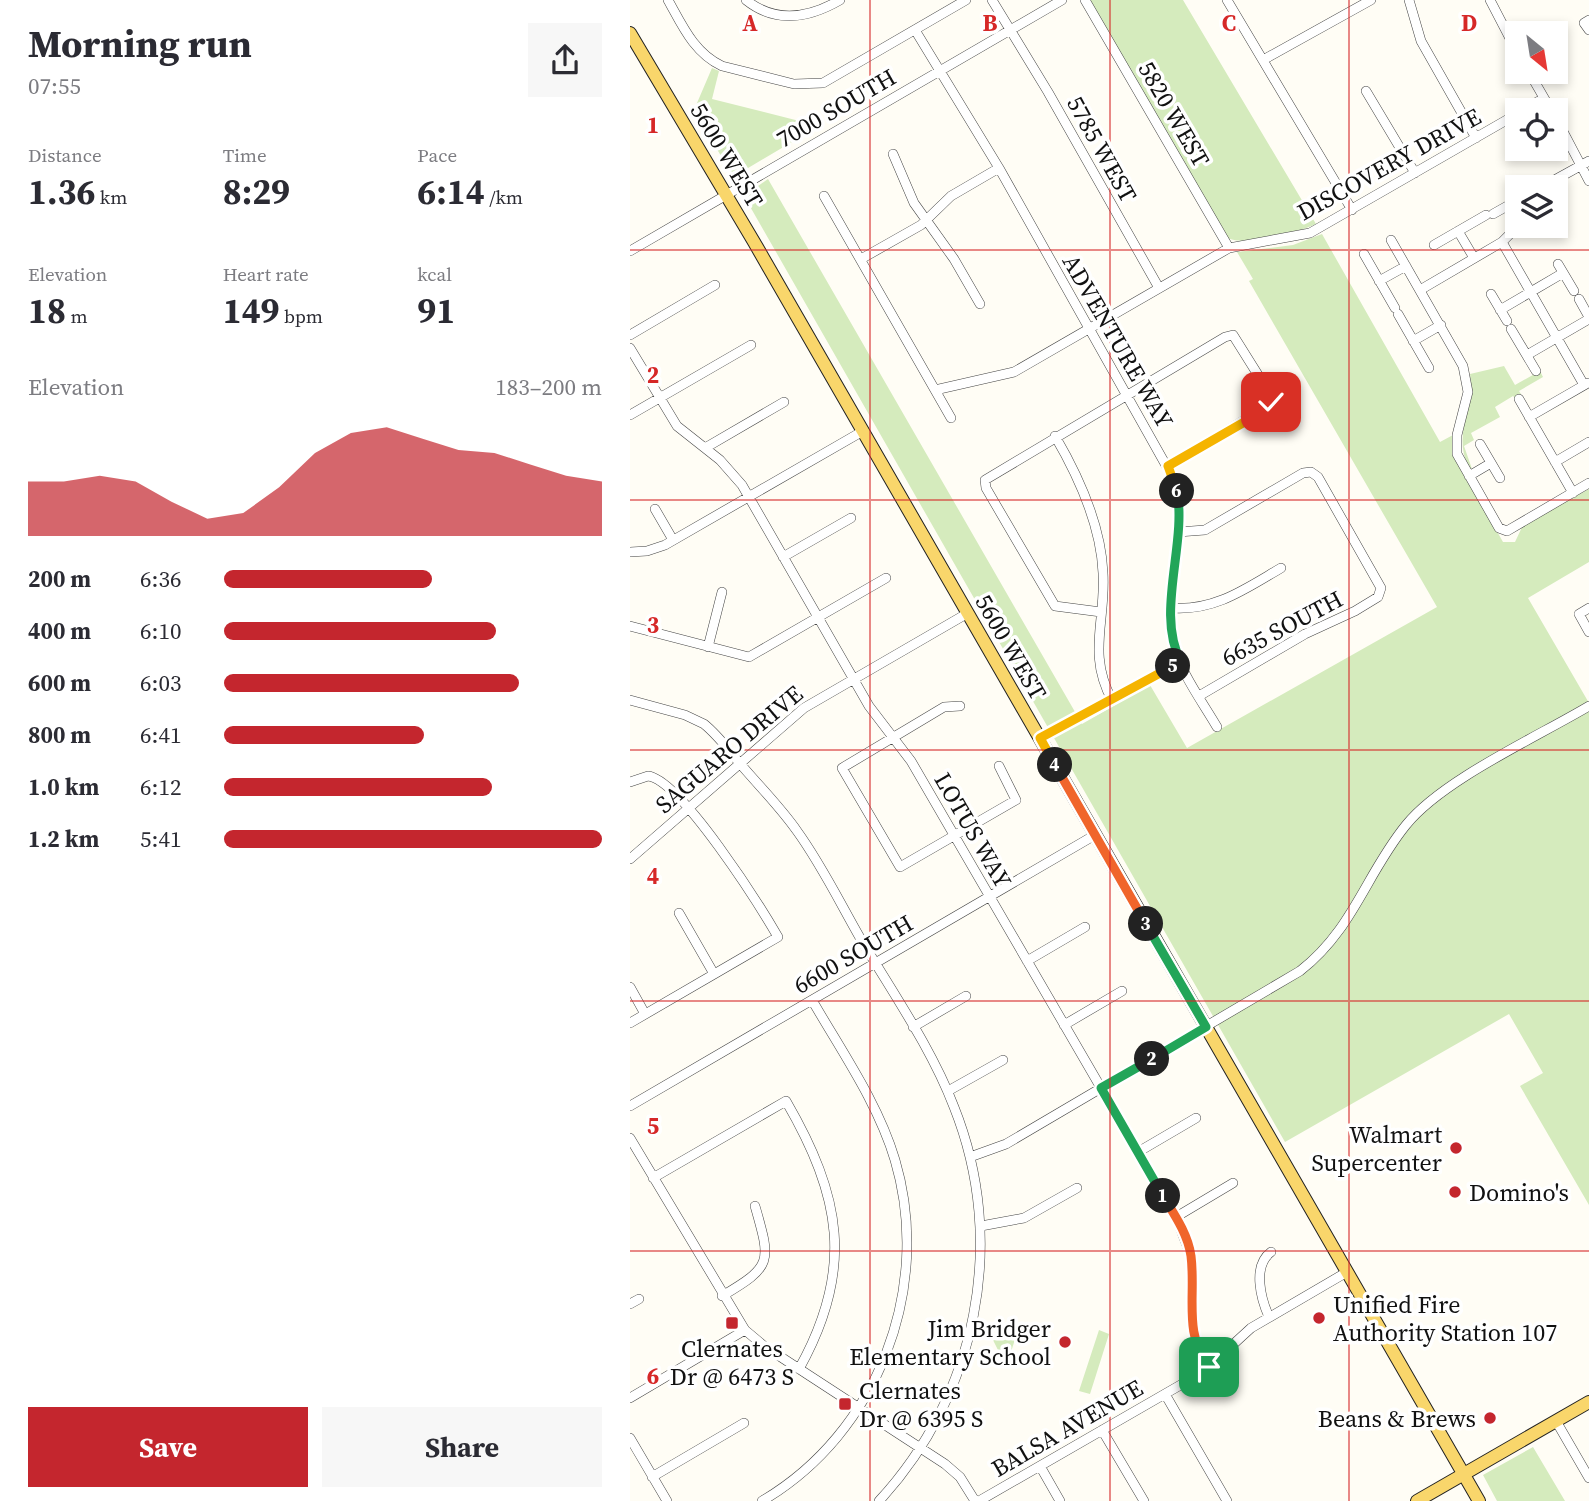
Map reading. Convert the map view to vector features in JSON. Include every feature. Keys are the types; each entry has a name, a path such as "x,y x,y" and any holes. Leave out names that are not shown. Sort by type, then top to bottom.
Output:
{"main road":[{"name":"5600 WEST","path":"630,33 726,194 1479,1501"},
{"path":"1418,1501 1589,1402"}],"street":[{"path":"668,0 694,43 711,60 803,85 828,81 966,0"},
{"path":"746,0 763,10 788,16 810,15 825,4 840,0"},
{"name":"5785 WEST","path":"992,0 1055,103 1159,288"},
{"name":"7000 SOUTH","path":"630,251 1062,0"},
{"name":"5820 WEST","path":"1085,0 1229,248"},
{"path":"1227,0 1352,210"},
{"path":"1264,60 1371,0"},
{"path":"1409,0 1421,41 1476,138"},
{"path":"1490,0 1505,29"},
{"name":"ADVENTURE WAY","path":"915,30 999,168 1168,466 1178,497 1172,635 1181,662 1217,727"},
{"path":"1536,84 1544,98"},
{"path":"1366,91 1415,173"},
{"name":"DISCOVERY DRIVE","path":"936,390 1006,376 1229,248 1300,237 1352,210 1505,121"},
{"path":"1568,136 1586,162 1589,181"},
{"path":"893,154 911,197 981,304"},
{"path":"1563,175 1586,162"},
{"path":"860,260 926,220 951,196 999,168"},
{"path":"824,196 951,418"},
{"path":"1434,245 1505,207"},
{"path":"1458,231 1474,258"},
{"path":"1420,290 1506,238"},
{"path":"1391,240 1461,361 1466,377 1467,401 1456,441 1459,458 1498,526 1507,531 1589,483"},
{"path":"1502,242 1557,338 1587,384 1529,417"},
{"path":"1364,254 1429,368"},
{"path":"1527,355 1589,318 1558,264"},
{"path":"1380,281 1406,266"},
{"path":"1500,310 1563,273"},
{"path":"630,335 715,285"},
{"path":"1491,294 1536,371"},
{"path":"1413,341 1440,325"},
{"path":"1101,612 1055,606 986,488 985,480 1055,436 1231,335 1239,341 1270,394 1271,402 1267,409 1168,466"},
{"path":"630,415 751,345"},
{"name":"LOTUS WAY","path":"630,348 677,426 728,467 748,497 853,679 891,737 911,761 1176,1217 1191,1256 1193,1334 1199,1352 1209,1367"},
{"path":"1518,399 1573,493"},
{"path":"705,448 785,402"},
{"path":"630,552 653,550 673,540 863,431"},
{"path":"1055,436 1081,482 1103,568 1098,664 1112,700"},
{"path":"1555,461 1589,442"},
{"path":"1480,444 1500,478"},
{"path":"1469,476 1491,463"},
{"name":"6635 SOUTH","path":"1178,533 1205,530 1303,473 1311,472 1318,477 1380,584 1381,592 1355,611 1305,634 1199,696"},
{"path":"655,509 673,540"},
{"path":"783,557 850,518"},
{"path":"1172,608 1200,608 1220,603 1281,568"},
{"path":"630,626 748,657 886,578"},
{"path":"708,647 722,592"},
{"path":"1589,608 1578,614 1589,632"},
{"name":"SAGUARO DRIVE","path":"630,859 804,708 968,613"},
{"path":"1040,738 1181,662"},
{"path":"630,700 698,720 713,732 798,832 948,1091 970,1157 981,1226 978,1289 968,1341 950,1394 921,1447 886,1499"},
{"path":"960,706 944,707 842,768 900,867 955,838 1016,800 999,766"},
{"path":"970,1157 1001,1147 1291,977 1327,948 1351,916 1399,833 1429,802 1589,706"},
{"path":"630,782 645,777 657,777 733,863 778,937 630,1023"},
{"name":"6600 SOUTH","path":"630,1106 1095,835"},
{"path":"679,913 714,974"},
{"path":"1027,961 1085,927"},
{"path":"630,987 645,1014"},
{"path":"1064,1025 1122,991"},
{"path":"912,1027 966,996"},
{"path":"762,1501 809,1466 859,1408 880,1369 898,1320 907,1259 906,1215 895,1161 883,1128 812,1000"},
{"path":"948,1091 1003,1060"},
{"path":"653,1178 786,1101 818,1160 829,1195 835,1235 828,1301 816,1336 799,1369"},
{"path":"1138,1152 1196,1118"},
{"path":"630,1138 722,1296 745,1330 955,1472 977,1501"},
{"path":"1176,1217 1233,1183"},
{"path":"981,1226 1024,1217 1077,1188"},
{"path":"722,1296 755,1276 764,1262 766,1246 755,1206"},
{"path":"1269,1317 1261,1296 1261,1268 1264,1259 1271,1252"},
{"name":"BALSA AVENUE","path":"977,1501 1209,1367 1246,1332 1347,1272"},
{"path":"630,1398 745,1330"},
{"path":"1165,1394 1227,1501"},
{"path":"1556,1420 1589,1478"},
{"path":"652,1477 744,1423"},
{"path":"1102,1430 1144,1501"},
{"path":"630,1438 667,1501"},
{"path":"1040,1466 1060,1501"}],"green space":[{"path":"1090,0 1183,0 1316,224 1284,235 1257,240 1244,241 1226,237"},
{"path":"712,68 719,71 712,99 819,126 738,174 731,173 694,110"},
{"path":"768,179 1082,724 1150,685 1187,748 1437,607 1249,281 1253,279 1237,252 1293,245 1322,234 1440,442 1453,435 1457,461 1503,542 1515,542 1523,525 1589,489 1589,562 1528,598 1589,703 1589,1205 1520,1086 1543,1073 1509,1014 1285,1142 744,196"},
{"path":"1504,366 1515,385 1540,371 1543,377 1519,391 1521,394 1515,398 1513,396 1495,407 1500,417 1471,433 1474,440 1464,446 1472,469 1468,466 1463,443 1470,374"},
{"path":"997,1329 1016,1336 1007,1365 995,1362 998,1350 993,1340"},
{"path":"1099,1330 1109,1334 1090,1394 1079,1391"},
{"path":"1533,1447 1565,1501 1497,1501 1483,1475"}],"place":[{"name":"Walmart Supercenter","path":"1456,1148"},
{"name":"Domino's","path":"1455,1192"},
{"name":"Unified Fire Authority Station 107","path":"1319,1318"},
{"name":"Clernates Dr @ 6473 S","path":"732,1323"},
{"name":"Jim Bridger Elementary School","path":"1065,1342"},
{"name":"Clernates Dr @ 6395 S","path":"845,1404"},
{"name":"Beans & Brews","path":"1490,1418"}],"route":[{"path":"1209,1367 1199,1352 1192,1329 1191,1261 1187,1239 1101,1088 1206,1027 1040,738 1181,662 1171,628 1179,505 1175,483 1168,466 1267,409 1271,402"}]}
